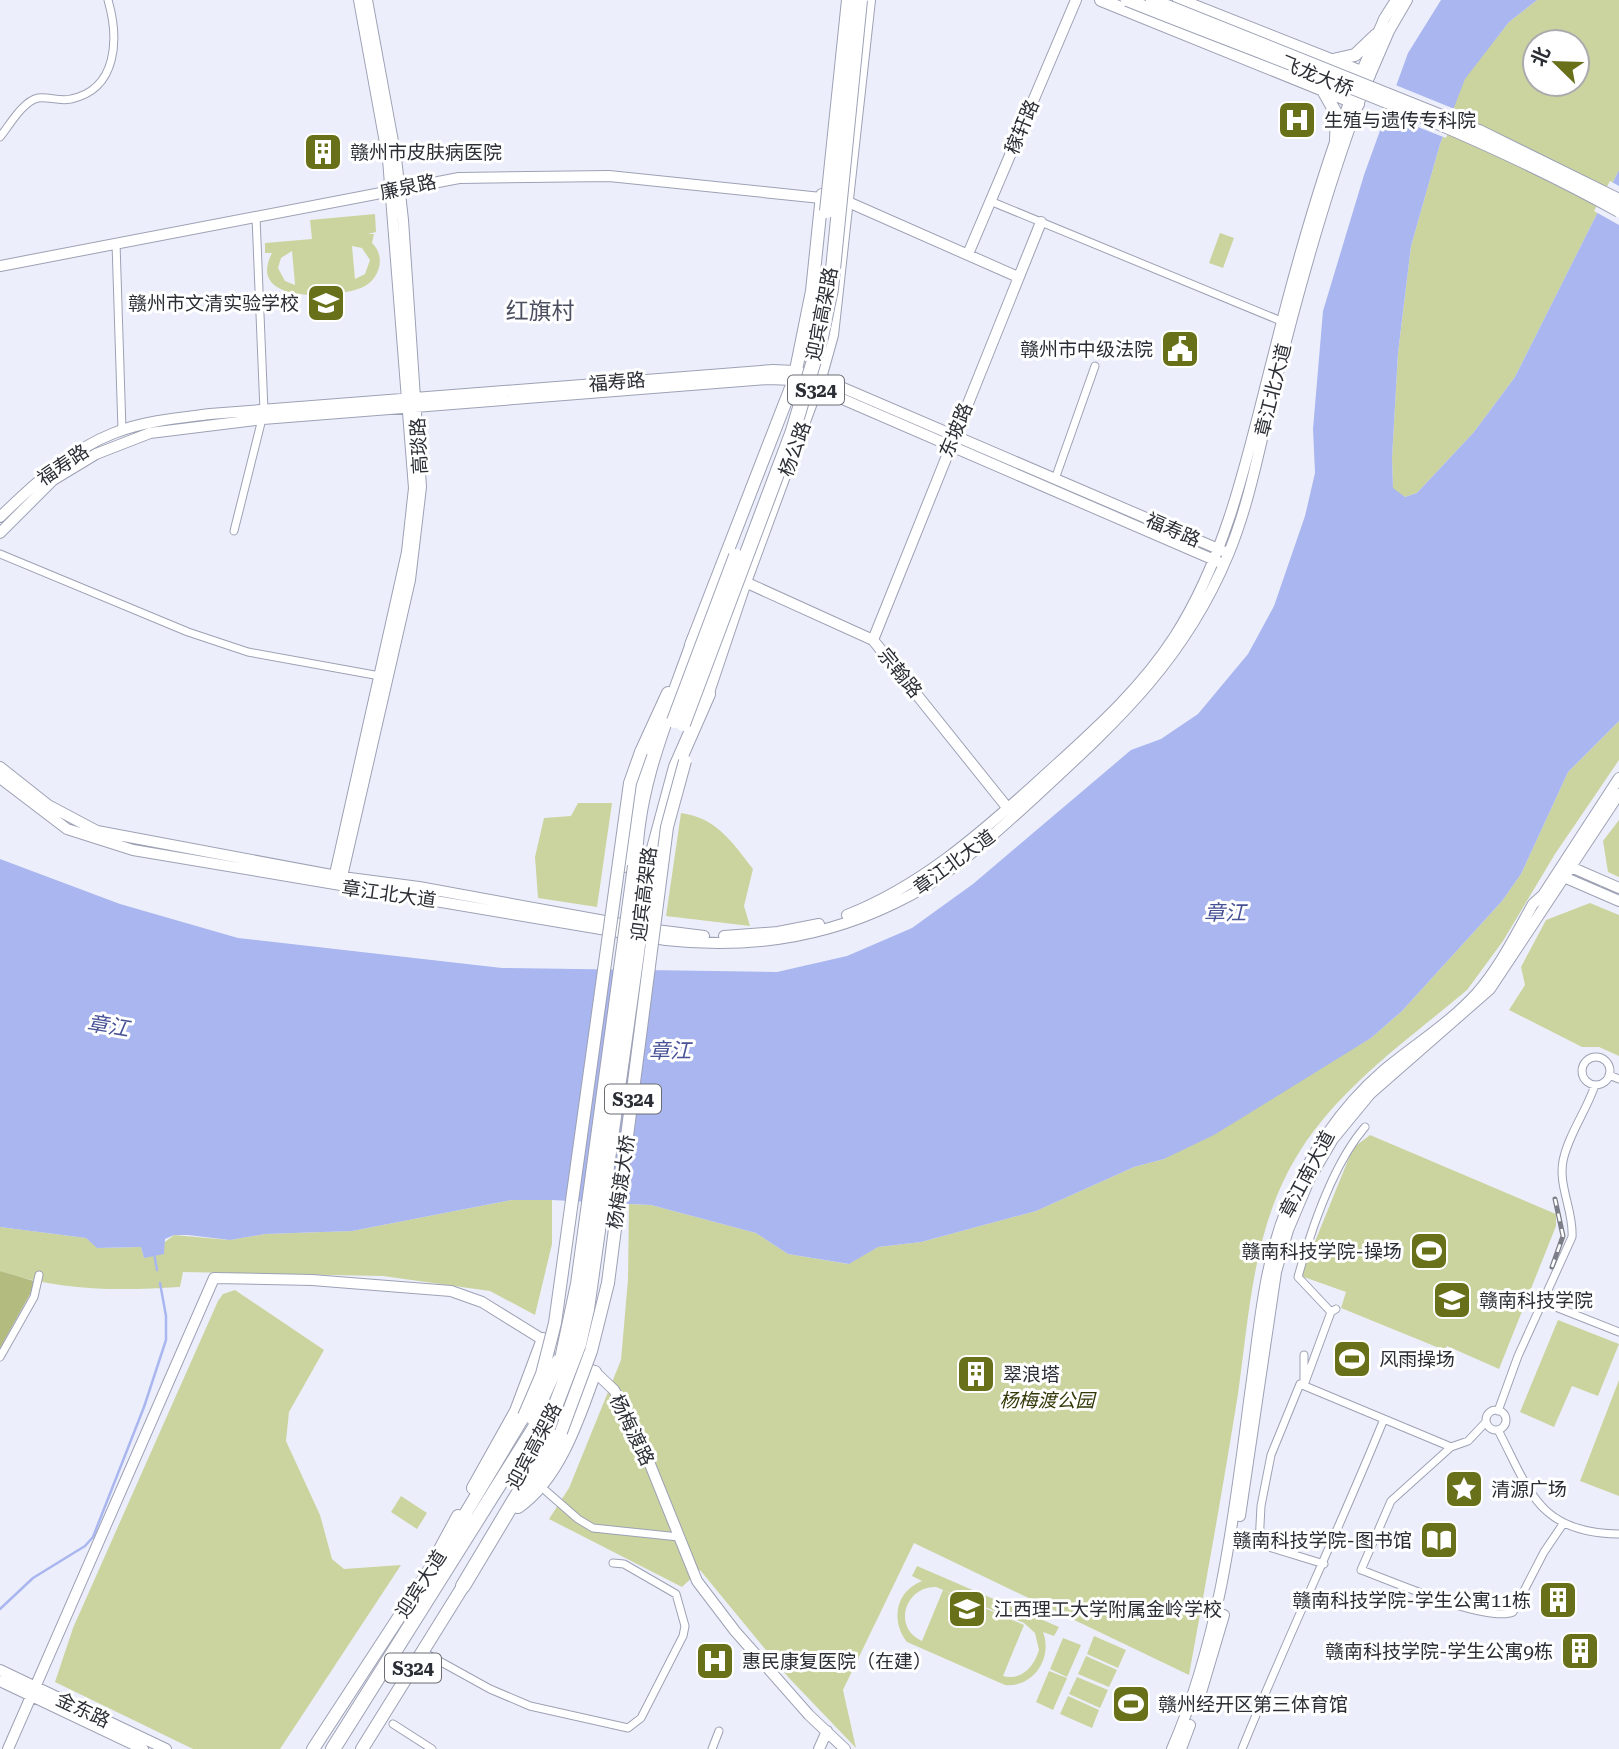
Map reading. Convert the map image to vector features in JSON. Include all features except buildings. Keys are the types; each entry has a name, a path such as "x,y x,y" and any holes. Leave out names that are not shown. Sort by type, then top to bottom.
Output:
{"highway":[{"name":"迎宾高架路","path":"678,722 784,428 812,333 822,288 849,0"},
{"name":"迎宾高架路","path":"662,760 793,431 821,337 831,289 860,0"},
{"path":"642,867 662,760 695,638"},
{"path":"642,867 640,807 662,760 708,694"},
{"name":"迎宾高架路","path":"574,1341 642,867"},
{"path":"463,1586 527,1479 543,1423 574,1341"},
{"path":"427,1575 463,1530 515,1451 543,1423 571,1384 574,1341"},
{"name":"迎宾高架路","path":"344,1749 543,1423"},
{"name":"迎宾高架路","path":"333,1749 493,1508"}],"main road":[{"name":"高琰路","path":"359,0 396,189"},
{"name":"高琰路","path":"337,881 415,555 421,487 396,189 367,0"},
{"name":"杨公路","path":"662,760 653,730 695,638 794,375 813,290 842,0"},
{"name":"杨公路","path":"708,694 745,582 818,383 838,299 869,0"},
{"name":"稼轩路","path":"968,254 1076,0"},
{"path":"1101,0 1354,102"},
{"name":"飞龙大桥","path":"1127,0 1476,140 1541,169 1619,211"},
{"name":"飞龙大桥","path":"1152,0 1479,131 1545,161 1619,200"},
{"path":"1179,0 1365,74"},
{"name":"章江北大道","path":"1221,556 1304,237 1336,140 1365,74 1376,35 1396,0"},
{"name":"章江北大道","path":"1365,74 1407,0"},
{"path":"1329,60 1355,55 1376,35"},
{"path":"1321,89 1336,110 1336,140"},
{"name":"章江北大道","path":"0,778 67,829 95,840 337,881 419,887 615,927 724,936 778,932 835,920 892,894 940,865 1011,812 1121,718 1148,688 1182,642 1221,556 1354,102"},
{"name":"廉泉路","path":"0,266 459,177 595,176 821,198"},
{"path":"848,202 1018,277"},
{"name":"东坡路","path":"873,640 1041,222"},
{"name":"福寿路","path":"0,517 33,485 67,459 122,430 152,422 413,403 757,371 794,375 818,383 1221,556"},
{"name":"高琰路","path":"337,881 410,531 414,488 413,403"},
{"name":"福寿路","path":"0,533 53,481 117,445 150,433 263,415"},
{"name":"福寿路","path":"952,440 1055,479 1221,556"},
{"name":"宗翰路","path":"745,582 873,640 1011,812"},
{"path":"615,927 636,794 662,760"},
{"name":"杨梅渡大桥","path":"543,1423 591,1351 608,1283 667,827 662,760"},
{"name":"S324","path":"543,1423 545,1363 555,1323 630,783 662,760"},
{"name":"章江北大道","path":"0,767 48,805 97,831 337,881"},
{"name":"章江南大道","path":"1563,870 1619,778"},
{"name":"章江南大道","path":"1181,1749 1212,1650 1265,1286 1298,1184 1337,1120 1383,1070 1475,994 1619,794"},
{"path":"1563,870 1619,888"},
{"path":"1563,870 1619,901"},
{"name":"杨梅渡路","path":"34,1692 214,1278 312,1280 451,1292 482,1301 595,1373 614,1390 633,1422 703,1589 735,1631 845,1749"},
{"name":"迎宾大道","path":"313,1749 427,1575 510,1424 543,1339"},
{"path":"517,1507 537,1490 551,1469 595,1373"},
{"name":"迎宾大道","path":"362,1749 463,1586 517,1507 543,1423"},
{"name":"章江南大道","path":"1172,1749 1212,1650"},
{"name":"金东路","path":"0,1670 34,1692 143,1749"},
{"name":"金东路","path":"0,1681 34,1692 166,1749"},
{"path":"8,1749 34,1692"},
{"path":"819,1749 830,1734"},
{"path":"828,1749 830,1734"}],"street":[{"path":"0,137 24,108 38,98 74,99 84,95 106,75 114,59 108,0"},
{"path":"990,201 1282,321"},
{"path":"233,531 263,415 256,218"},
{"path":"116,243 122,430"},
{"path":"1055,479 1095,366"},
{"path":"0,554 188,632 238,649 380,676"},
{"path":"1609,1075 1602,1083 1595,1085 1588,1083 1582,1073 1588,1060 1596,1057 1604,1060 1609,1075 1619,1079"},
{"path":"1498,1410 1572,1237 1573,1224 1563,1184 1563,1161 1595,1085"},
{"path":"1304,1385 1333,1310 1298,1277 1306,1250 1349,1146 1365,1127"},
{"path":"0,1357 29,1307 39,1275"},
{"path":"1543,1302 1619,1332"},
{"path":"1304,1355 1304,1385"},
{"path":"1324,1564 1259,1544 1261,1506 1271,1455 1300,1384 1451,1447"},
{"path":"1498,1410 1490,1412 1486,1422 1468,1441 1451,1447 1391,1501 1361,1570 1446,1602 1503,1616 1513,1612 1544,1552 1563,1524"},
{"path":"1498,1410 1506,1420 1498,1430"},
{"path":"1242,1749 1286,1639 1324,1564 1384,1419"},
{"path":"1486,1422 1492,1429 1498,1430"},
{"path":"1498,1430 1527,1490 1546,1513 1563,1524 1619,1534"},
{"path":"546,1491 578,1519 593,1528 679,1537"},
{"path":"423,1652 490,1689 530,1706 628,1728 641,1718 683,1636 685,1626 676,1594 624,1564 613,1563"},
{"path":"393,1724 432,1749"},
{"path":"712,1749 719,1731"}],"green space":[{"path":"1537,0 1619,0 1619,170 1515,377 1474,432 1417,493 1405,497 1393,489 1392,458 1398,353 1411,246 1440,144 1464,79 1509,22"},
{"path":"375,214 376,232 368,234 374,234 372,243 377,249 380,262 376,274 367,285 349,292 315,295 282,290 271,282 267,270 272,253 265,253 265,243 312,239 310,220","holes":["352,246 362,248 370,260 365,274 355,279","292,251 295,284 295,285 285,281 278,268 281,258"]},
{"path":"1220,233 1234,238 1223,268 1209,263"},
{"name":"杨梅渡公园","path":"1619,721 1619,760 1555,854 1503,941 1467,990 1377,1064 1335,1105 1300,1151 1284,1179 1263,1238 1250,1299 1238,1394 1189,1675 914,1543 843,1690 856,1748 789,1678 700,1570 682,1587 549,1519 569,1488 621,1360 628,1279 629,1204 651,1205 756,1233 788,1254 848,1264 878,1247 921,1242 1036,1211 1134,1167 1164,1159 1371,1038 1402,1011 1502,901 1521,874 1568,772"},
{"path":"578,803 612,803 597,907 538,898 535,857 544,818 571,816"},
{"path":"681,813 704,820 723,833 753,869 744,906 750,926 666,916"},
{"path":"1619,820 1619,877 1608,872 1603,841"},
{"path":"1590,903 1619,915 1619,1056 1599,1047 1582,1047 1509,1010 1525,985 1521,967 1546,920"},
{"name":"赣南科技学院-操场","path":"1370,1135 1556,1214 1556,1226 1499,1369 1447,1346 1444,1350 1341,1308 1346,1292 1301,1276 1353,1148"},
{"path":"511,1200 552,1200 552,1244 535,1315 490,1291 383,1276 183,1272 180,1287 112,1289 67,1286 0,1271 0,1227 86,1238 98,1248 141,1247 144,1258 174,1235 230,1240 265,1234 352,1231"},
{"path":"0,1271 34,1281 34,1287 0,1348"},
{"path":"235,1290 324,1350 289,1412 286,1441 320,1515 332,1559 344,1569 401,1565 280,1749 193,1749 55,1682 73,1628 218,1301 223,1294"},
{"path":"1558,1320 1619,1344 1598,1396 1572,1386 1554,1427 1520,1412"},
{"path":"1619,1380 1619,1496 1580,1481"},
{"path":"401,1496 427,1513 417,1529 391,1512"},
{"path":"917,1566 1059,1627 1054,1636 1043,1632 1045,1651 1039,1669 1025,1682 1005,1685 907,1642 897,1616 901,1599 906,1592 922,1581 912,1576","holes":["936,1587 1024,1623 1035,1633 1039,1650 1026,1671 1010,1677 1003,1676 1024,1625 943,1590 922,1641 907,1627 905,1618 910,1600 925,1588"]},
{"path":"1094,1636 1126,1650 1118,1668 1087,1654"},
{"path":"1063,1638 1081,1645 1067,1677 1050,1669"},
{"path":"1086,1656 1117,1670 1109,1687 1078,1674"},
{"path":"1049,1671 1067,1678 1053,1710 1036,1702"},
{"path":"1077,1677 1108,1690 1100,1708 1069,1694"},
{"path":"1068,1696 1099,1710 1092,1728 1060,1714"}],"water":[{"name":"章江","path":"1441,0 1537,0 1509,22 1465,79 1440,144 1411,246 1398,353 1392,458 1393,488 1405,497 1417,493 1474,432 1515,377 1619,170 1619,721 1568,772 1521,874 1502,901 1402,1011 1371,1038 1214,1135 1164,1159 1134,1167 1036,1211 921,1242 878,1247 849,1264 788,1254 756,1233 651,1205 552,1200 511,1200 352,1231 265,1234 230,1240 174,1235 165,1239 164,1254 144,1258 141,1247 97,1248 86,1238 0,1227 0,859 120,904 238,938 502,968 777,972 847,956 912,928 973,884 1131,750 1161,739 1198,714 1248,654 1274,606 1305,516 1315,473 1313,429 1323,311 1364,175 1408,53"}],"pier":[{"path":"1393,84 1457,110 1446,138 1382,113"},
{"path":"1610,181 1619,186 1619,225 1594,211"}],"waterway":[{"path":"154,1253 157,1270"},
{"path":"0,1609 33,1578 85,1546 93,1537 144,1407 166,1340 166,1316 160,1283"}],"railway":[{"path":"1552,1267 1563,1236 1555,1199"}],"place":[{"name":"生殖与遗传专科院","path":"1297,120"},
{"name":"赣州市皮肤病医院","path":"323,152"},
{"name":"赣州市文清实验学校","path":"326,303"},
{"name":"赣州市中级法院","path":"1180,349"},
{"name":"赣南科技学院-操场","path":"1429,1251"},
{"name":"赣南科技学院","path":"1452,1300"},
{"name":"风雨操场","path":"1352,1359"},
{"name":"翠浪塔","path":"976,1374"},
{"name":"清源广场","path":"1464,1489"},
{"name":"赣南科技学院-图书馆","path":"1439,1540"},
{"name":"赣南科技学院-学生公寓11栋","path":"1558,1600"},
{"name":"江西理工大学附属金岭学校","path":"967,1609"},
{"name":"赣南科技学院-学生公寓9栋","path":"1580,1651"},
{"name":"惠民康复医院（在建）","path":"715,1661"},
{"name":"赣州经开区第三体育馆","path":"1131,1704"}],"district":[{"name":"红旗村","path":"540,311"}]}
